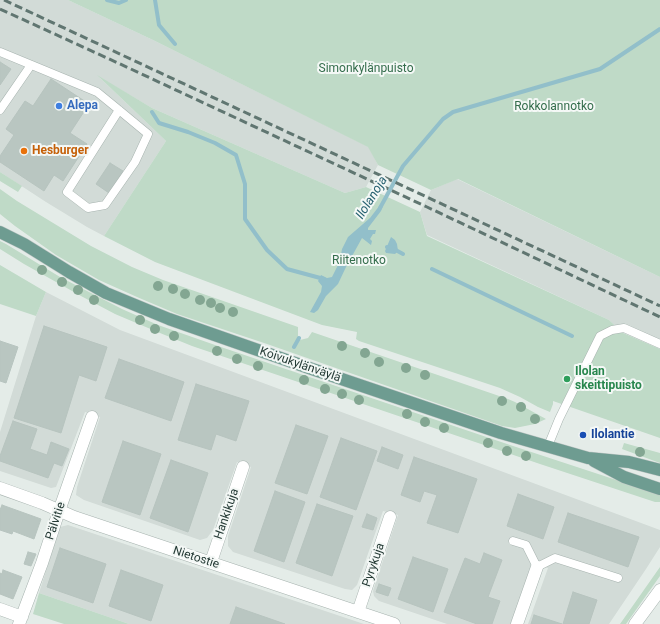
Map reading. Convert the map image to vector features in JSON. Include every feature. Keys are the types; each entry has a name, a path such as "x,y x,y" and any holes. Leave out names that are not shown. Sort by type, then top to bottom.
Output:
{"main road":[{"name":"Koivukylänväylä","path":"0,222 24,244"},
{"name":"Koivukylänväylä","path":"0,232 24,244 69,272 106,292 169,319 312,370 501,433 588,458 628,462 660,470"},
{"name":"Koivukylänväylä","path":"588,458 624,477 660,489"}],"street":[{"name":"Pälvitie","path":"20,621 42,563 92,417"},
{"name":"Hankikuja","path":"211,562 243,467"},
{"name":"Nietostie","path":"0,488 42,503 74,517 394,624"},
{"name":"Pyrykuja","path":"358,612 390,518"},
{"path":"517,624 537,567"},
{"path":"635,624 660,590"},
{"path":"0,610 20,621"}],"lane":[{"path":"0,52 97,92 119,110 148,134 135,162 105,205 88,208 67,192 119,110"},
{"path":"0,110 31,65"},
{"path":"0,94 8,99"},
{"path":"548,446 559,419 600,336 612,330 624,328 660,344"},
{"path":"513,540 526,545 537,567 555,558 618,578"}],"shaded area":[{"path":"0,0 68,0 153,40 369,147 378,165 366,187 345,193 152,108 99,77 166,141 104,236 46,202 0,172"},
{"path":"457,179 660,277 660,349 623,333 609,320 427,235 420,212 431,190"},
{"path":"46,292 120,330 660,530 660,547 609,624 528,624 548,568 532,563 512,624 447,624 379,601 374,596 373,591 398,515 383,511 357,585 352,590 233,552 228,546 228,536 251,467 237,462 213,530 207,538 200,540 84,500 76,495 77,487 100,417 85,412 56,487 51,488 0,471 0,432 36,316"},
{"path":"68,525 364,624 129,624 39,593 60,527"}],"green space":[{"name":"Rokkolannotko","path":"68,0 660,0 660,277 458,179 431,190 378,165 368,147 153,40"},
{"name":"Riitenotko","path":"97,75 152,108 345,193 366,187 420,212 427,236 609,320 623,333 660,349 660,438 553,401 550,412 500,388 359,341 356,339 357,332 322,325 155,262 104,236 166,141"},
{"path":"0,172 22,186 18,192 0,181"},
{"path":"0,189 91,246 132,267 163,280 298,327 298,337 300,340 308,338 312,332 508,399 546,419 535,424 515,428 502,426 177,314 99,280 56,255 0,214"},
{"path":"0,241 60,277 122,309 158,325 659,494 660,502 655,502 540,464 192,346 115,314 81,296 0,249"},
{"path":"0,265 46,292 36,316 0,304"},
{"path":"624,443 660,453 660,463 622,449"},
{"path":"660,567 660,576 626,624 620,624"},
{"path":"39,593 129,624 64,624 33,614"}],"water":[{"path":"380,205 383,206 381,211 368,228 368,230 376,230 375,234 373,234 370,239 372,241 371,245 362,238 338,284 326,296 318,310 314,313 310,312 321,292 322,286 318,281 321,275 327,278 332,277 340,261 342,249 348,237 370,218"},
{"path":"391,237 397,244 398,251 395,254 386,253 385,251"}],"building":[{"path":"0,62 11,69 0,85"},
{"path":"51,79 89,104 70,133 87,144 63,181 54,175 44,191 0,162 0,156 14,135 6,129 25,101 33,106"},
{"path":"110,163 123,171 109,193 96,184"},
{"path":"44,326 107,347 96,381 79,375 61,433 14,418"},
{"path":"0,341 18,347 6,383 0,381"},
{"path":"119,359 184,382 171,421 105,398"},
{"path":"196,384 249,401 236,441 216,434 211,450 178,440"},
{"path":"13,421 37,429 30,449 47,455 51,442 69,449 62,466 54,463 48,478 0,461 0,456"},
{"path":"296,425 328,436 307,494 275,483"},
{"path":"341,438 377,451 356,510 320,497"},
{"path":"123,441 161,454 140,515 102,502"},
{"path":"382,447 403,455 398,469 377,461"},
{"path":"414,457 477,479 458,533 427,523 437,495 424,491 420,502 401,495"},
{"path":"171,460 208,473 188,532 150,518"},
{"path":"275,491 305,502 284,562 254,551"},
{"path":"518,494 554,507 543,539 507,526"},
{"path":"317,504 353,516 332,576 296,563"},
{"path":"2,505 41,519 34,539 13,531 12,534 0,530 0,510"},
{"path":"568,513 639,537 628,567 558,542"},
{"path":"367,514 377,518 373,530 362,527"},
{"path":"60,548 106,564 93,603 47,587"},
{"path":"28,552 36,554 31,566 24,564"},
{"path":"484,553 502,560 488,597 500,601 492,624 477,624 444,612 465,558 480,564"},
{"path":"413,557 448,569 433,612 398,599"},
{"path":"3,570 22,577 13,599 0,594 0,573 2,574"},
{"path":"121,570 163,585 151,621 109,606"},
{"path":"379,584 391,588 388,596 376,592"},
{"path":"573,592 597,600 589,624 563,624"},
{"path":"236,607 285,624 230,624"},
{"path":"534,615 562,624 531,624"}],"waterway":[{"name":"Ilolanoja","path":"107,0 119,3 126,0"},
{"name":"Ilolanoja","path":"155,0 159,25 175,44"},
{"name":"Ilolanoja","path":"380,208 403,166 443,119 453,112 600,69 660,29"},
{"name":"Ilolanoja","path":"152,112 159,123 188,132 215,143 236,155 245,184 245,219 267,250 287,269 324,279"},
{"path":"387,247 403,254"},
{"path":"432,269 572,336"},
{"path":"294,347 299,338"}],"railway":[{"path":"4,0 660,306"},
{"path":"0,9 660,317"}],"place":[{"name":"Alepa","path":"59,106"},
{"name":"Hesburger","path":"24,151"},
{"name":"Ilolan skeittipuisto","path":"567,379"},
{"name":"Ilolantie","path":"583,435"}],"park label":[{"name":"Simonkylänpuisto","path":"366,69"}]}
